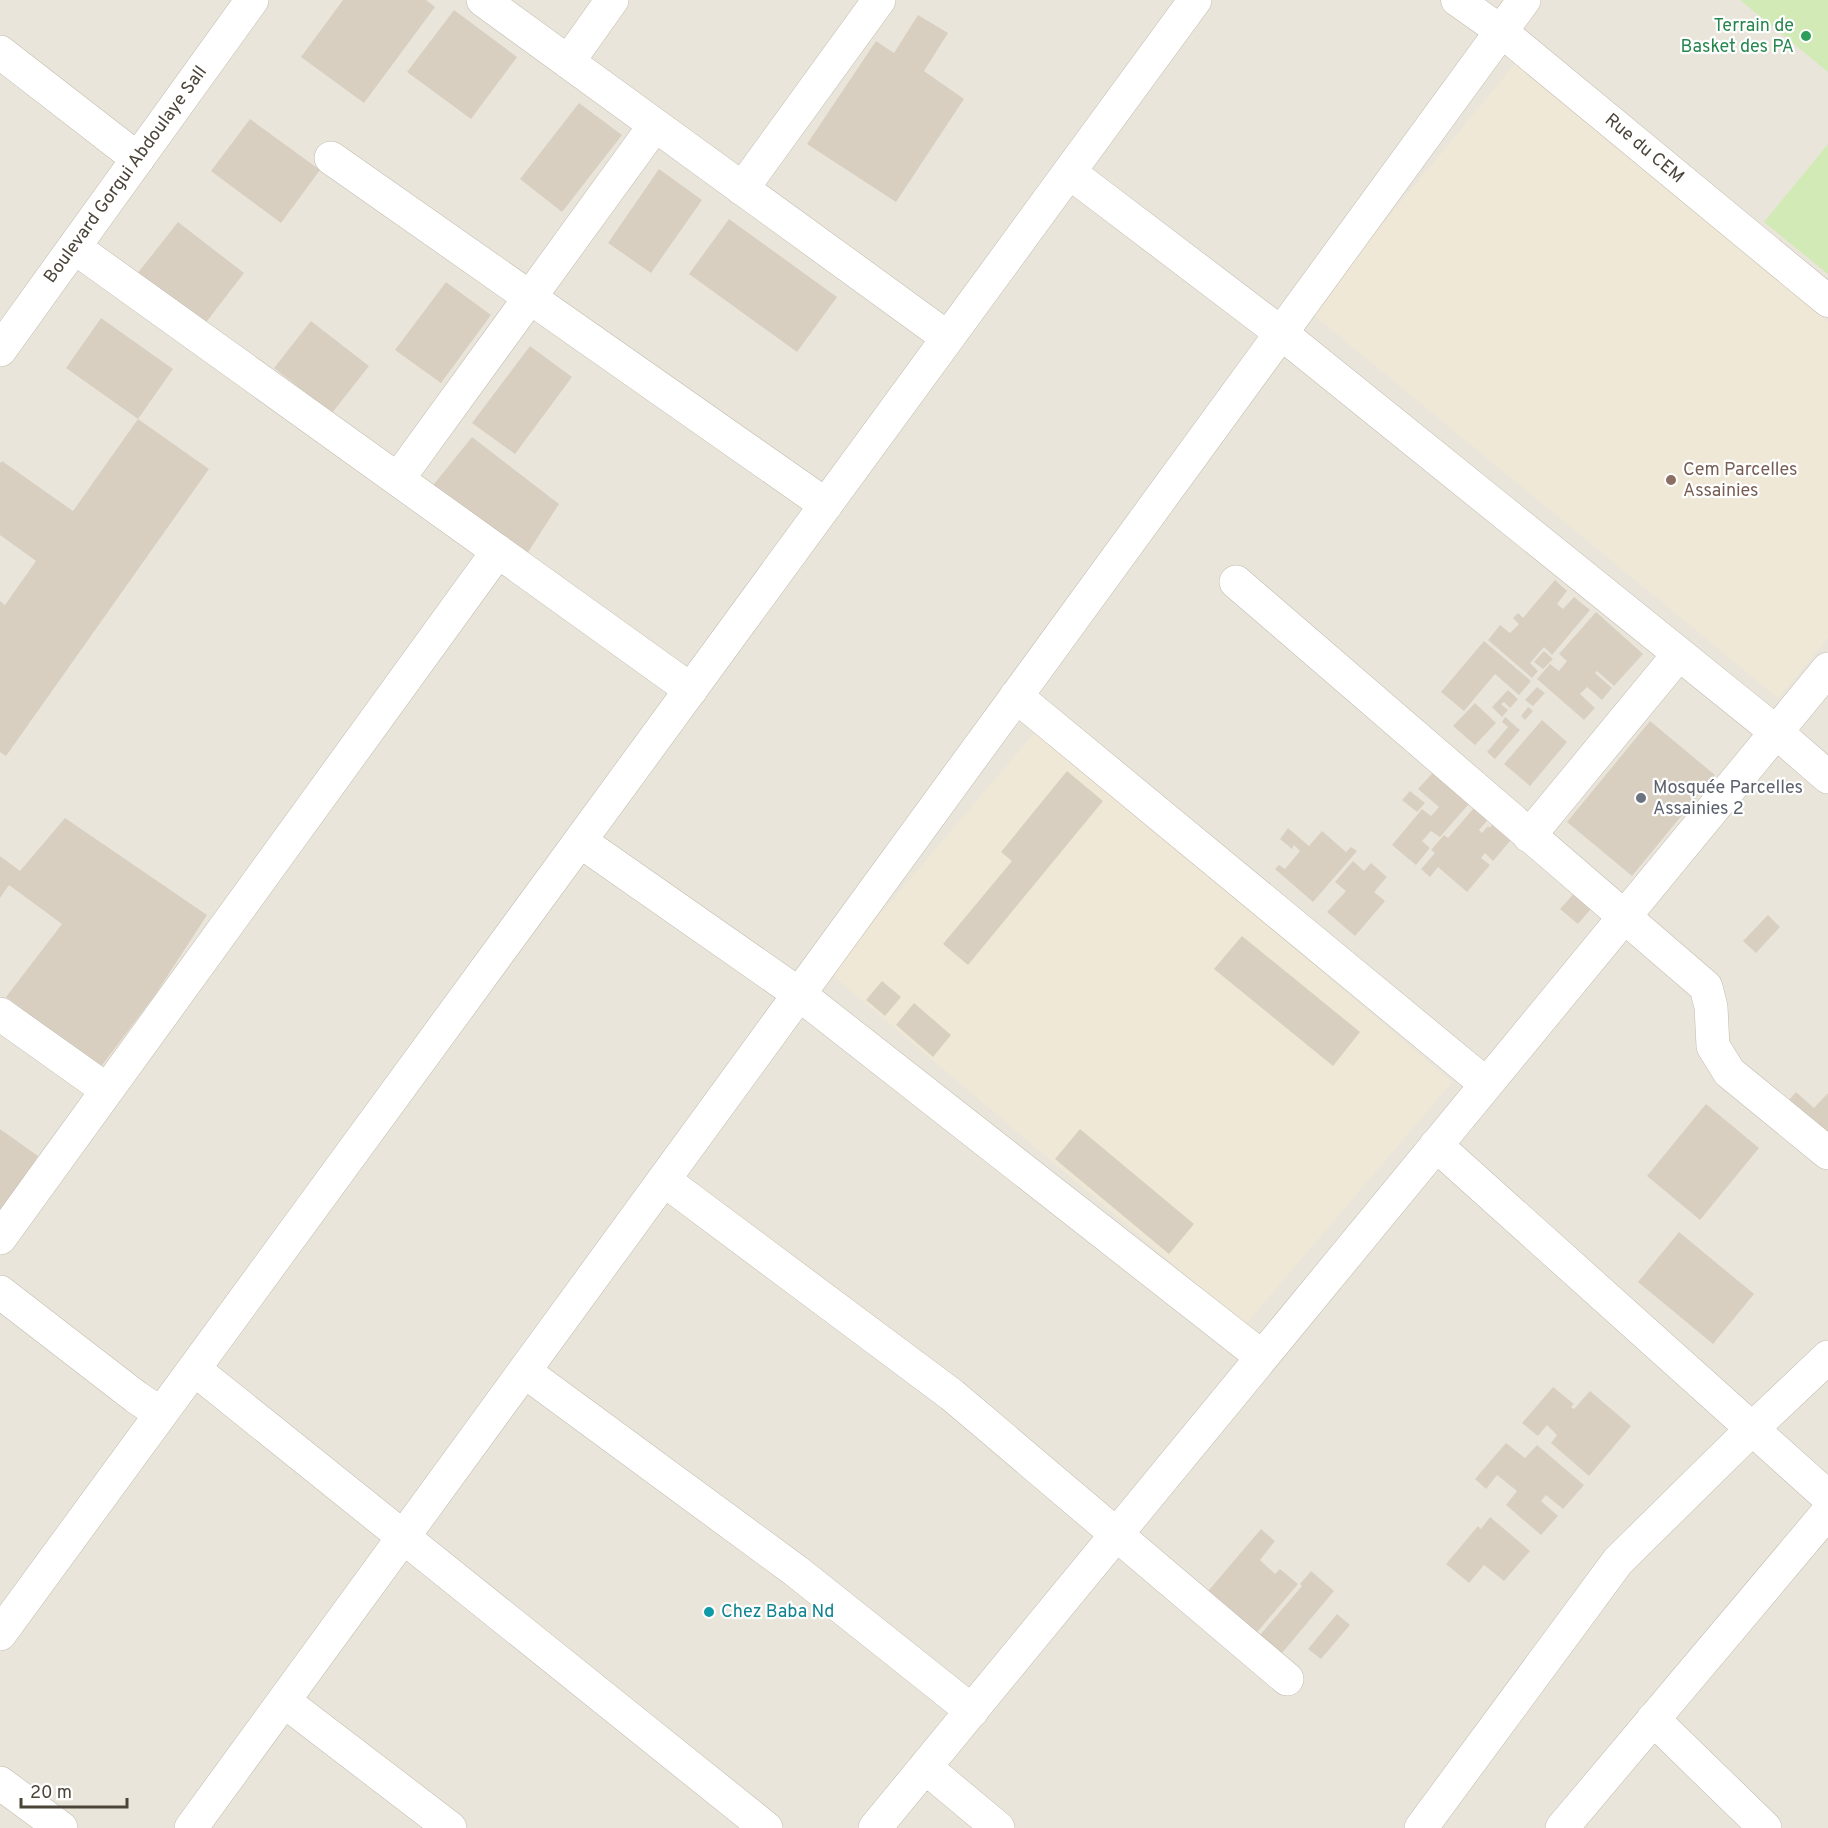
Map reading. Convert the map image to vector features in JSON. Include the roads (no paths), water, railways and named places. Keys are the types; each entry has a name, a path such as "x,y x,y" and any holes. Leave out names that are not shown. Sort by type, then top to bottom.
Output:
{"street":[{"name":"Boulevard Gorgui Abdoulaye Sall","path":"5,331 74,247 252,0"},
{"path":"483,0 948,338"},
{"path":"568,62 612,0"},
{"path":"742,189 879,0"},
{"path":"0,1634 1195,0"},
{"name":"Rue du CEM","path":"1457,0 1501,31 1828,301"},
{"path":"191,1828 1524,0"},
{"path":"0,52 138,159"},
{"path":"398,479 655,125"},
{"path":"330,158 826,505"},
{"path":"1069,172 1281,333 1776,732 1828,777"},
{"path":"74,247 691,690"},
{"path":"0,1238 498,551"},
{"path":"1236,582 1706,987 1711,1007 1713,1046 1729,1071 1828,1153"},
{"path":"1530,836 1679,654"},
{"path":"875,1828 1828,669"},
{"path":"1016,696 1486,1084"},
{"path":"580,841 799,994 1262,1357"},
{"path":"4,1026 107,1090"},
{"path":"1436,1145 1828,1497"},
{"path":"664,1180 952,1395 1287,1679"},
{"path":"0,1292 161,1414"},
{"path":"1421,1828 1618,1561 1828,1358"},
{"path":"194,1369 765,1828"},
{"path":"524,1371 796,1571 972,1711"},
{"path":"1562,1828 1828,1512"},
{"path":"284,1701 450,1828"},
{"path":"1653,1719 1765,1828"},
{"path":"925,1767 998,1828"},
{"path":"0,1783 62,1828"}],"place":[{"name":"Terrain de Basket des PA","path":"1806,36"},
{"name":"Cem Parcelles Assainies","path":"1671,480"},
{"name":"Mosquée Parcelles Assainies 2","path":"1641,798"},
{"name":"Chez Baba Nd","path":"709,1612"}]}
